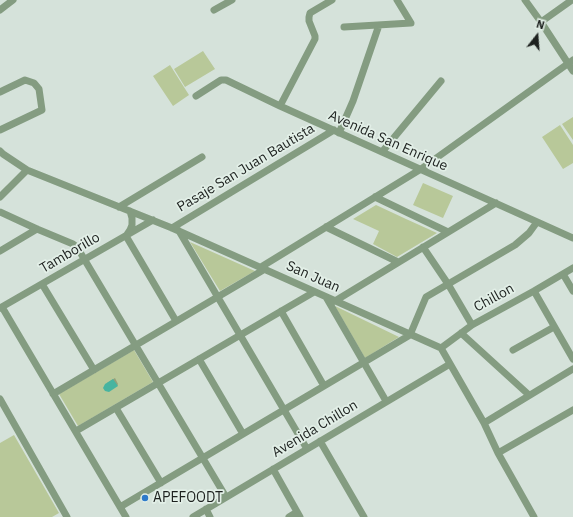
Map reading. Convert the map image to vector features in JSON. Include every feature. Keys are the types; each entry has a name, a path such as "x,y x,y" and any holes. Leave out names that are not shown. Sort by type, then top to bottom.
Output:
{"street":[{"path":"0,10 13,0"},
{"path":"214,10 232,0"},
{"path":"280,106 316,36 309,21 310,13 332,0"},
{"path":"344,27 411,23 397,0"},
{"path":"525,0 571,62 573,71"},
{"path":"541,22 572,0"},
{"path":"337,132 354,100 379,25"},
{"path":"53,394 218,297 326,227 421,169 571,62"},
{"path":"0,92 25,80 34,83 39,89 42,110 0,130"},
{"name":"Avenida San Enrique","path":"196,96 221,80 226,80 337,132 573,238"},
{"path":"382,152 441,81"},
{"name":"Pasaje San Juan Bautista","path":"172,228 337,132"},
{"name":"San Juan","path":"0,151 27,170 179,231 441,348"},
{"path":"119,207 202,157"},
{"path":"0,197 27,170"},
{"path":"375,197 448,232"},
{"path":"335,301 496,203"},
{"path":"130,211 132,225 126,236 176,321"},
{"path":"0,212 77,247 226,497"},
{"name":"Tamborillo","path":"1,307 153,220"},
{"path":"120,507 410,335 426,297 515,244 529,233 537,222"},
{"path":"326,227 398,262"},
{"path":"0,251 37,229"},
{"path":"179,231 307,449"},
{"path":"423,247 448,284 472,325"},
{"name":"Chillon","path":"441,348 472,325 573,268"},
{"path":"563,274 573,291"},
{"path":"42,284 94,370"},
{"path":"534,291 573,359"},
{"path":"76,432 314,292"},
{"path":"326,297 386,401"},
{"path":"1,307 126,517"},
{"path":"281,311 324,386"},
{"path":"513,350 554,327"},
{"path":"460,334 530,395"},
{"path":"441,348 484,423 498,453 534,517"},
{"path":"199,359 243,434"},
{"name":"Avenida Chillon","path":"193,517 450,364"},
{"path":"484,423 573,369"},
{"path":"0,399 68,517"},
{"path":"116,408 161,483"},
{"path":"498,453 573,410"},
{"path":"320,441 364,517"},
{"path":"273,469 299,514 289,517"},
{"path":"206,509 210,517"}],"green space":[{"path":"203,51 215,69 185,87 174,69"},
{"path":"170,65 189,95 173,106 153,76"},
{"path":"573,117 573,140 562,124"},
{"path":"560,125 573,145 573,163 563,169 542,137"},
{"path":"423,183 453,196 443,218 413,205"},
{"path":"376,205 437,233 397,257 373,244 379,231 353,219"},
{"path":"190,242 255,271 220,291"},
{"path":"335,306 399,337 365,358"},
{"path":"134,350 153,382 78,426 59,394"},
{"path":"14,435 59,513 52,517 0,517 0,443"}],"building":[{"path":"113,379 118,386 109,392 105,391 103,388 105,384"}],"place":[{"name":"APEFOODT","path":"145,498"}]}
